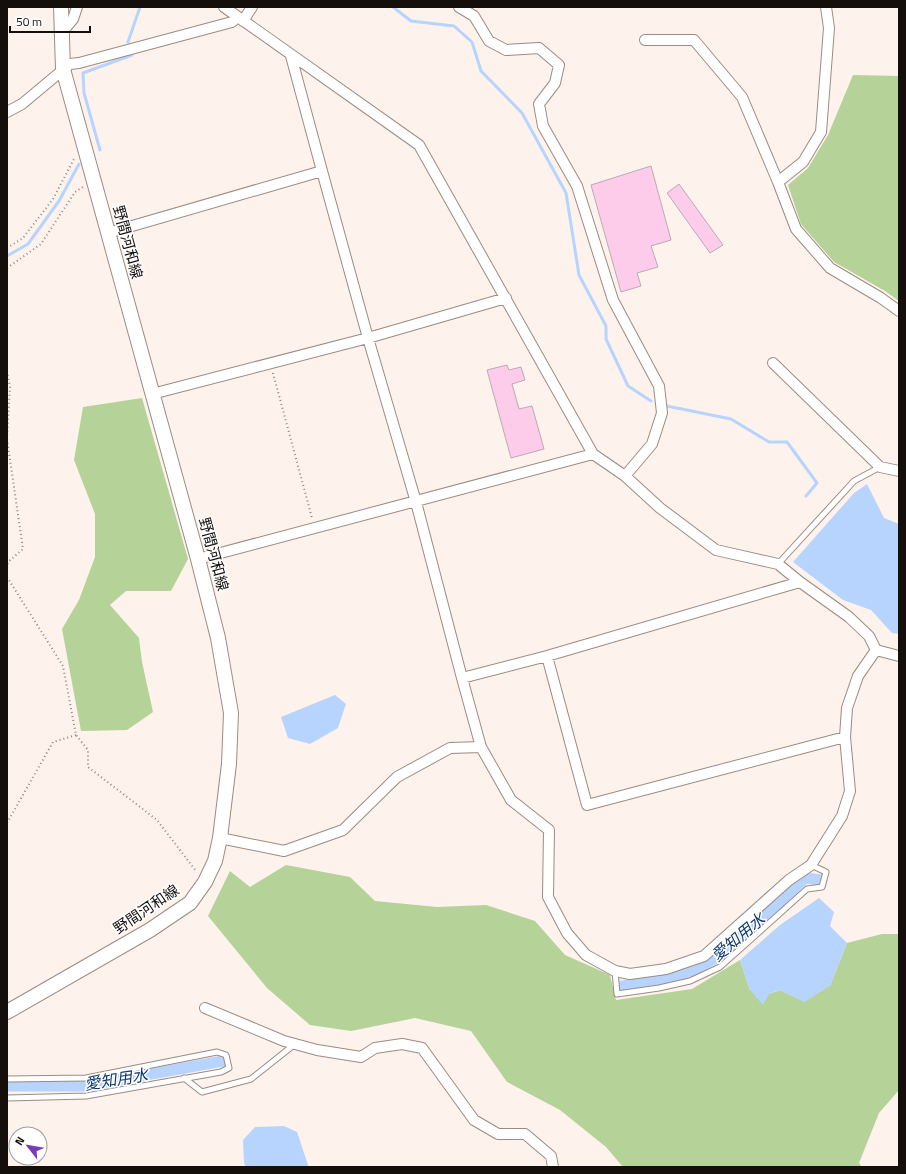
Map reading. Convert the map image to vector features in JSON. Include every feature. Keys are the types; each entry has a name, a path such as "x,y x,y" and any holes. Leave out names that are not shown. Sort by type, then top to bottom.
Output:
{"main road":[{"name":"野間河和線","path":"7,1012 156,927 190,904 215,861 220,838 229,764 232,713 218,638 198,559 63,70 61,7"}],"street":[{"path":"62,32 74,19 77,7"},
{"path":"224,7 419,146 594,454 625,476 660,508 716,550 778,564 800,582 849,617 869,636 876,650 899,656"},
{"path":"7,112 22,104 70,64 87,61 232,22 240,19 252,7"},
{"path":"459,7 474,16 489,41 506,50 539,48 559,65 555,83 539,104 543,126 577,186 612,300 659,386 662,413 652,444 625,476"},
{"path":"778,182 803,162 821,132 829,28 826,7"},
{"path":"645,40 694,40 742,97 778,182 796,230 830,268 881,298 899,311"},
{"path":"291,56 368,338 416,502 481,747 511,800 549,830 548,897 567,933 586,955 615,971 630,974 666,969 704,956 789,880 811,866 842,816 850,791 845,736 847,708 858,676 876,650"},
{"path":"108,233 322,172"},
{"path":"152,394 368,338 506,298"},
{"path":"773,363 880,467 899,471"},
{"path":"198,559 594,454"},
{"path":"462,678 547,656 800,582"},
{"path":"547,656 587,805 845,736"},
{"path":"220,838 284,851 343,830 397,777 450,748 481,747"},
{"path":"205,1008 284,1042 317,1050 361,1057 375,1048 402,1044 422,1048 474,1120 498,1134 525,1134 551,1156 554,1167"}],"lane":[{"path":"778,564 854,481 880,467"},
{"path":"615,971 617,994 659,988 690,980 720,966 807,889 822,887 826,872 811,866"},
{"path":"184,1078 202,1092 251,1079 295,1044"},
{"path":"7,1078 86,1078 218,1052 226,1055 229,1068 221,1072 86,1096 7,1098"}],"path":[{"path":"7,248 23,238 53,199 74,157 85,148"},
{"path":"7,268 41,244 75,192 94,180"},
{"path":"270,363 315,528"},
{"path":"7,371 10,387 7,439 23,549 8,562 7,566"},
{"path":"7,577 63,666 76,735 88,750 88,767 157,820 204,882"},
{"path":"7,823 53,742 76,735"}],"green space":[{"path":"853,75 899,76 899,301 885,291 834,262 801,224 788,185 808,168 828,135"},
{"path":"142,398 188,559 171,591 126,591 110,605 139,638 142,662 153,712 127,730 81,731 62,629 79,600 95,557 95,514 74,460 83,407"},
{"path":"286,865 350,877 375,901 437,907 486,905 535,921 565,955 610,975 616,1000 692,989 740,960 750,990 769,994 780,990 830,986 847,943 882,934 899,934 899,1090 879,1113 859,1163 862,1167 623,1167 606,1147 560,1110 507,1082 471,1031 415,1018 351,1031 310,1025 267,988 208,916 230,871 250,887"}],"water":[{"path":"867,484 884,518 899,524 899,634 892,633 871,610 843,600 793,562 854,493"},
{"path":"335,695 346,704 338,728 310,744 288,738 281,717"},
{"path":"819,898 834,912 830,926 847,943 830,986 804,1002 779,990 769,994 763,1005 750,990 740,960 780,925"},
{"path":"284,1126 297,1132 308,1165 307,1167 246,1167 244,1163 243,1140 255,1127"}],"building":[{"path":"651,166 671,240 651,246 658,267 637,273 641,286 621,292 591,185"},
{"path":"679,184 723,245 710,253 667,193"},
{"path":"507,365 509,370 521,367 525,380 512,384 519,409 532,406 544,449 511,458 487,370"}],"waterway":[{"path":"128,42 140,7"},
{"path":"393,7 411,21 454,26 472,42 481,71 522,113 566,193 579,275 606,326 606,339 628,386 651,401"},
{"path":"100,150 84,93 83,73 132,55"},
{"path":"7,256 28,244 59,201 79,164"},
{"path":"667,406 731,419 769,442 787,442 817,483 806,496"},
{"name":"愛知用水","path":"622,986 668,979 694,970 716,958 779,903 805,878 822,880"},
{"name":"愛知用水","path":"7,1086 85,1086 223,1061"}]}
